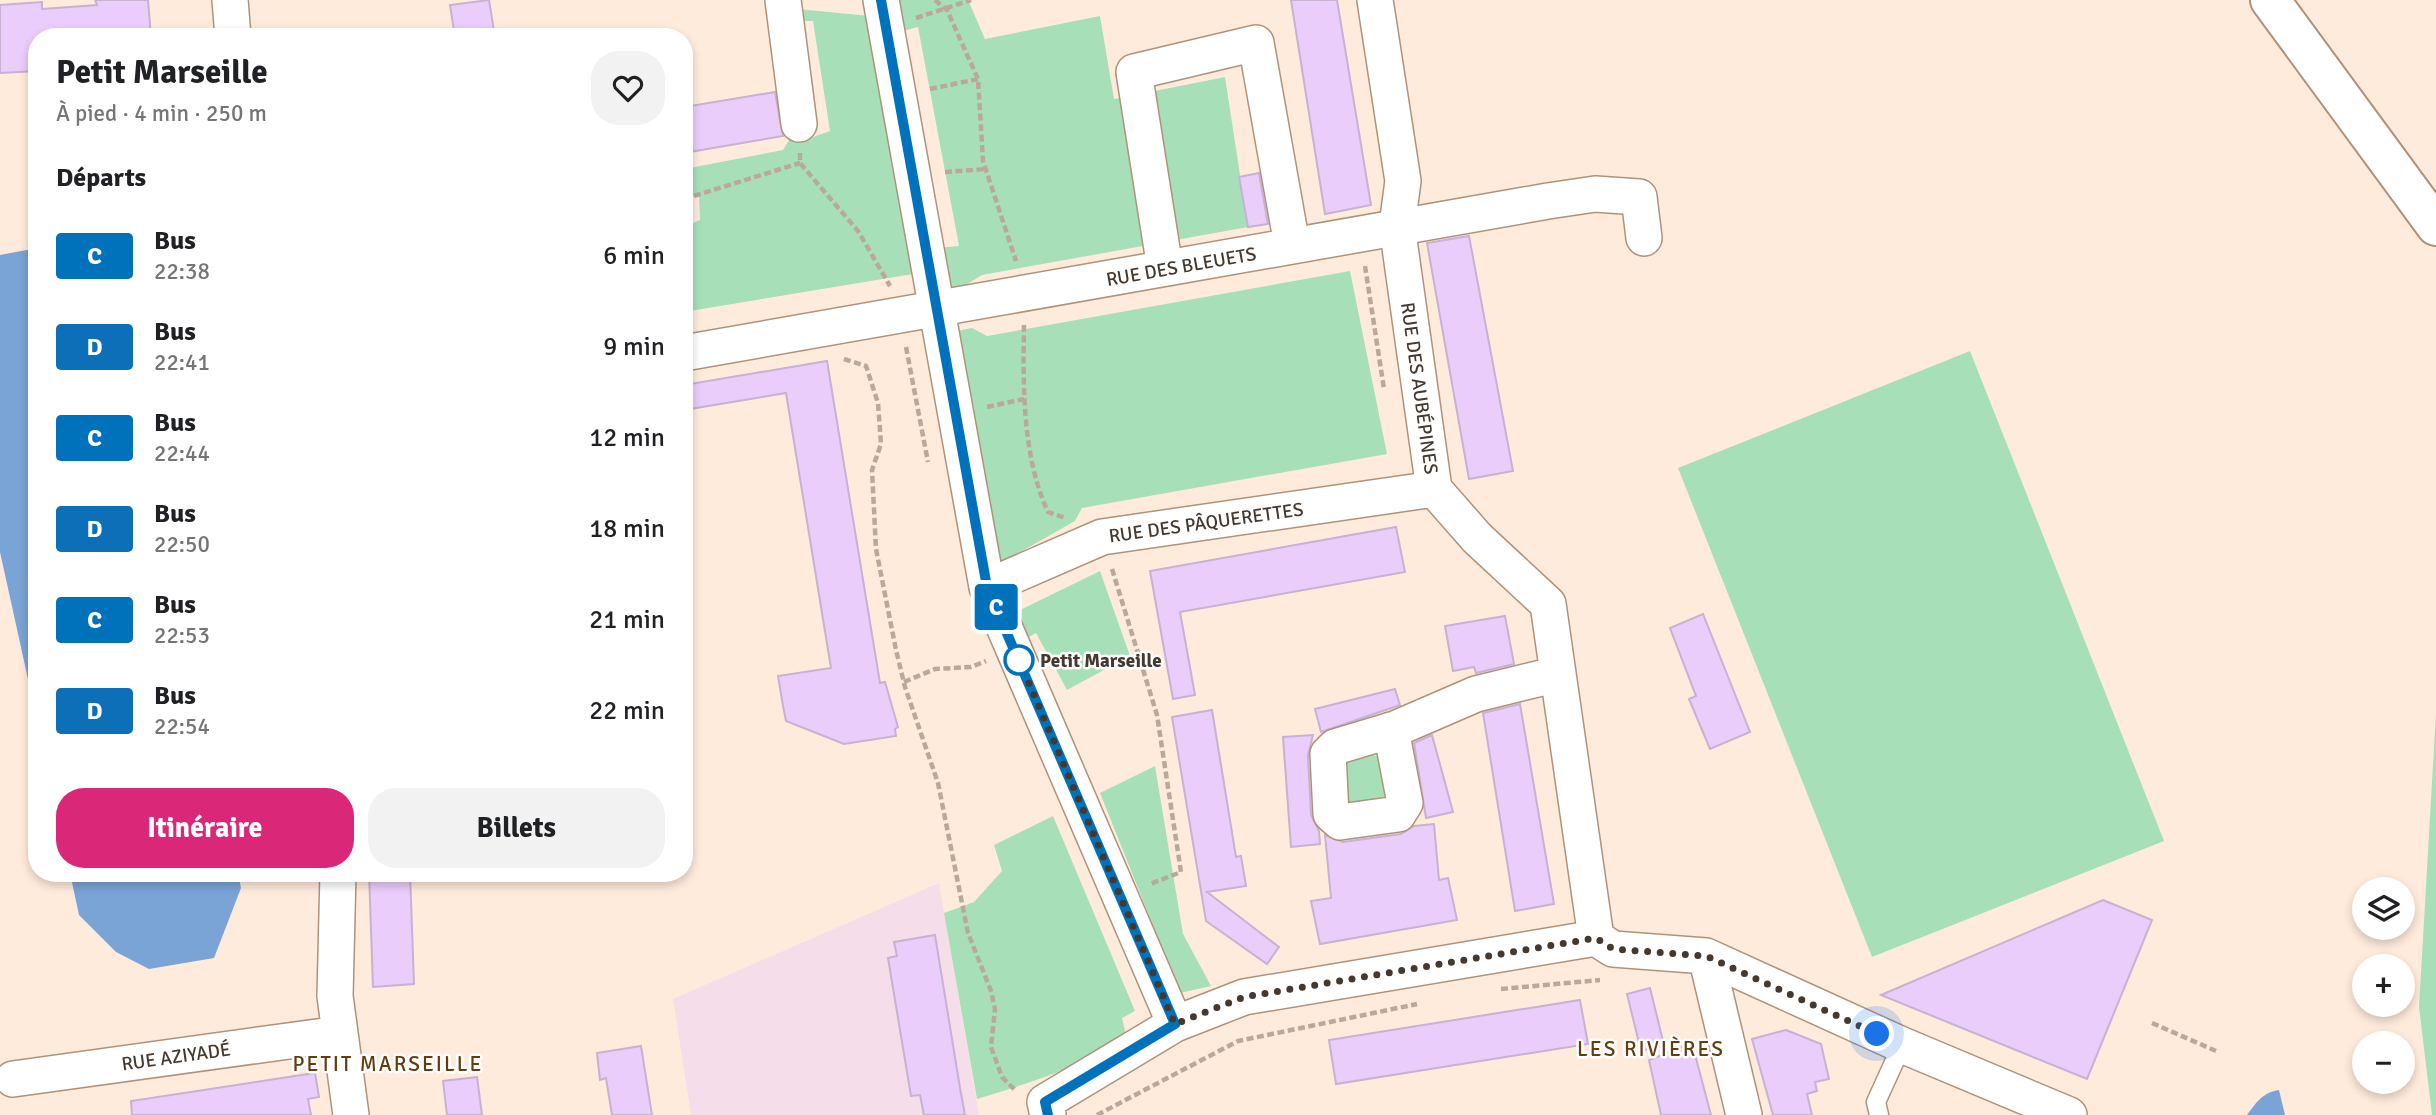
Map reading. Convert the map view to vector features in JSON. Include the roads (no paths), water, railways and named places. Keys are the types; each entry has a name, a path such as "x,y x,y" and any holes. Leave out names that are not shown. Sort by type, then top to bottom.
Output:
{"main road":[{"path":"2270,0 2436,226"}],"street":[{"path":"230,0 232,28"},
{"path":"783,0 799,124"},
{"name":"RUE DES AUBÉPINES","path":"1375,0 1403,181 1397,226 1434,489 1477,538 1548,604 1596,938"},
{"path":"882,8 987,587 1175,1024"},
{"path":"1165,268 1134,72 1256,43 1292,245"},
{"name":"RUE DES BLEUETS","path":"693,351 935,303 1028,313 1165,268 1595,194 1639,197 1644,238"},
{"name":"RUE DES PÂQUERETTES","path":"987,587 1102,537 1434,489"},
{"path":"1391,730 1476,694 1558,674"},
{"path":"338,882 335,996 351,1115"},
{"path":"1046,1108 1175,1024 1244,997 1596,938 1613,949 1706,956 1902,1045 2069,1115"},
{"path":"1706,956 1744,1115"},
{"name":"RUE AZIYADÉ","path":"13,1079 339,1034"}],"lane":[{"path":"1879,1115 1876,1102 1902,1045"}],"water":[{"path":"28,250 28,679 0,552 0,255"},
{"path":"72,882 240,882 241,888 214,958 149,969 116,952 79,915"},
{"path":"2279,1090 2285,1115 2247,1115 2264,1096"}],"place":[{"name":"Petit Marseille","path":"1019,660"}],"district":[{"name":"LES RIVIÈRES","path":"1651,1049"},
{"name":"PETIT MARSEILLE","path":"388,1064"}]}
